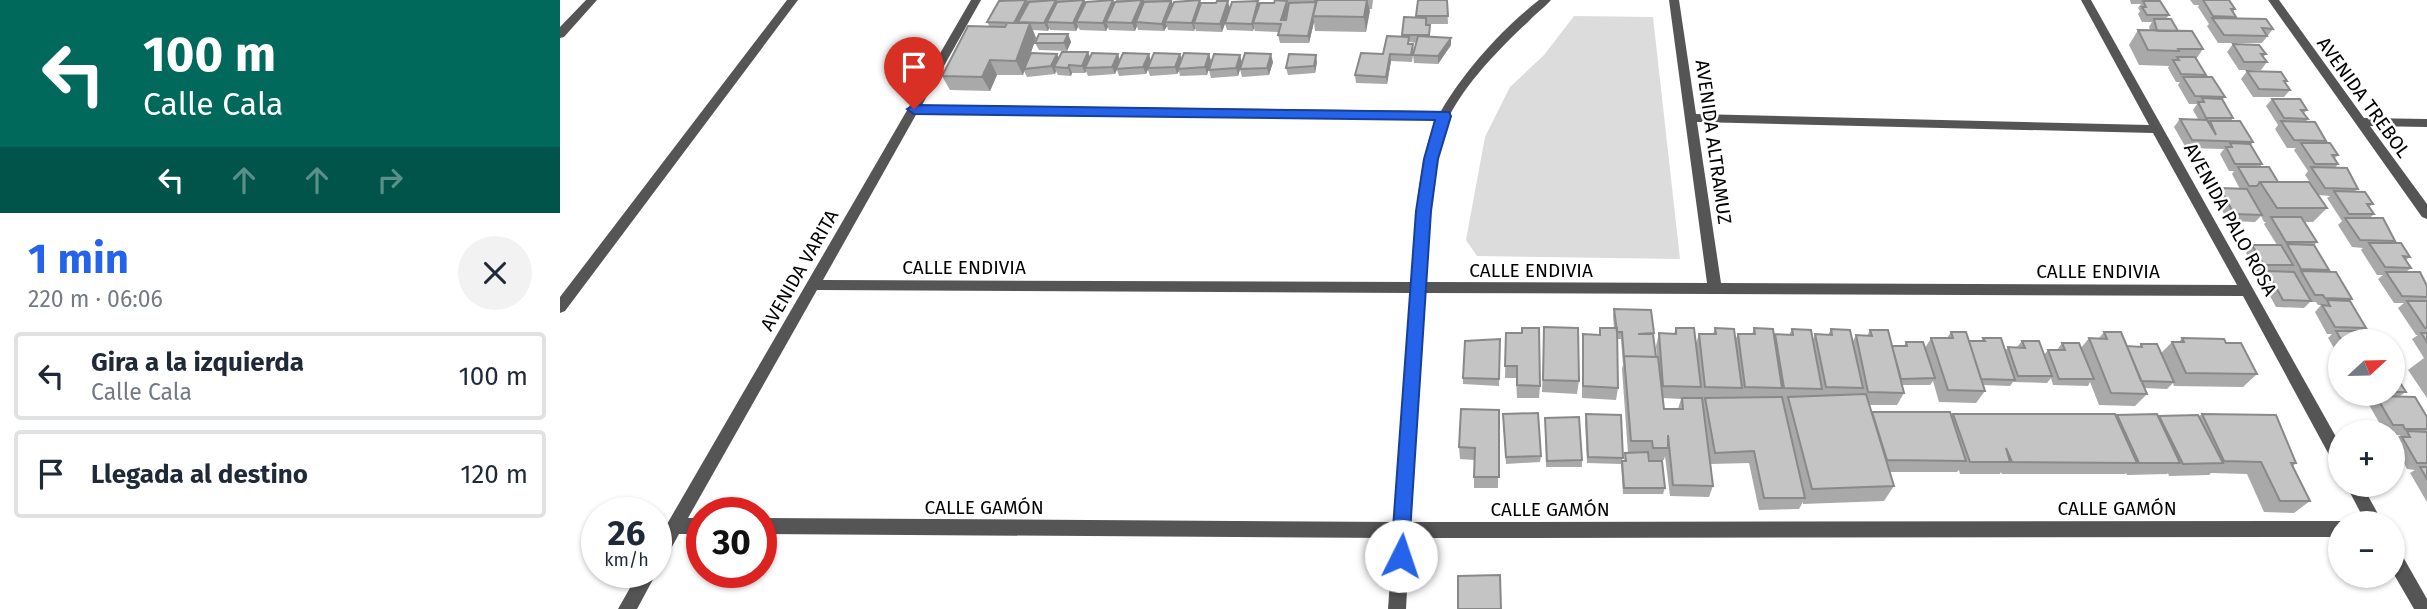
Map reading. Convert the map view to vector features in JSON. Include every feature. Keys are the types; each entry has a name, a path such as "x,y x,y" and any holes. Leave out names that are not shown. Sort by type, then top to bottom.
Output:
{"street":[{"path":"560,34 592,0"},
{"path":"560,307 793,0"},
{"name":"AVENIDA VARITA","path":"672,533 976,0"},
{"path":"1397,609 1423,211 1431,159 1444,116 1529,4 1546,0"},
{"name":"AVENIDA ALTRAMUZ","path":"1674,0 1716,289"},
{"name":"AVENIDA PALO ROSA","path":"2086,0 2328,437"},
{"name":"AVENIDA TREBOL","path":"2273,0 2427,214"},
{"path":"914,109 1444,116"},
{"path":"1691,118 2157,129"},
{"path":"2361,122 2427,123"},
{"name":"CALLE ENDIVIA","path":"814,285 2247,291"},
{"path":"676,526 686,526"},
{"name":"CALLE GAMÓN","path":"777,526 1403,530 2328,529"},
{"path":"2405,577 2423,609"},
{"path":"627,609 639,588"}],"shaded area":[{"path":"1574,16 1653,17 1680,259 1477,256 1466,240 1485,137 1510,87 1544,55"}],"building":[{"path":"1026,0 1014,23 987,22 999,1"},
{"path":"1056,0 1044,23 1018,22 1029,2"},
{"path":"1084,0 1073,23 1047,22 1057,2"},
{"path":"1113,0 1103,23 1076,22 1086,2"},
{"path":"1142,0 1132,23 1106,22 1115,2"},
{"path":"1200,0 1192,23 1165,22 1174,2"},
{"path":"1275,0 1287,1 1281,20 1286,20 1289,3 1316,2 1308,36 1278,35 1281,24 1253,23 1260,3 1274,3"},
{"path":"1317,0 1367,0 1364,17 1313,16"},
{"path":"1418,0 1447,0 1448,16 1416,16"},
{"path":"2203,0 2229,0 2235,9 2231,9 2236,17 2213,16"},
{"path":"1171,1 1162,24 1136,22 1144,2"},
{"path":"1228,1 1220,24 1194,23 1201,3"},
{"path":"1258,1 1252,24 1225,23 1232,2"},
{"path":"2143,1 2160,1 2169,15 2147,15 2142,7 2146,7"},
{"path":"1404,17 1426,18 1426,25 1430,25 1429,35 1402,35"},
{"path":"2212,18 2266,19 2273,29 2262,28 2267,36 2224,35"},
{"path":"2154,19 2171,19 2178,31 2157,31"},
{"path":"1007,23 1030,23 1016,61 990,60 982,77 942,76 968,26 1005,27"},
{"path":"2138,30 2192,31 2203,49 2148,50"},
{"path":"1039,34 1068,34 1064,43 1035,43"},
{"path":"1387,36 1409,37 1408,44 1413,44 1411,55 1390,54 1386,77 1355,75 1361,53 1383,54"},
{"path":"1418,36 1451,38 1438,56 1413,55"},
{"path":"2233,44 2259,45 2266,54 2261,54 2267,62 2244,62"},
{"path":"1062,52 1088,52 1082,66 1054,67"},
{"path":"1031,53 1057,54 1051,66 1024,69"},
{"path":"1092,53 1118,54 1112,67 1085,68"},
{"path":"1123,53 1149,54 1143,67 1116,69"},
{"path":"1154,53 1180,54 1175,67 1148,68"},
{"path":"1184,53 1209,54 1205,67 1178,69"},
{"path":"1245,53 1271,54 1267,68 1240,69"},
{"path":"1214,54 1240,55 1236,68 1209,70"},
{"path":"1289,54 1316,55 1314,66 1286,68"},
{"path":"2177,57 2195,57 2206,75 2181,74 2173,60 2179,60"},
{"path":"2247,71 2281,72 2290,90 2259,89"},
{"path":"2183,77 2212,77 2225,97 2195,96"},
{"path":"2202,98 2222,99 2233,118 2206,118 2198,102 2204,102"},
{"path":"2272,99 2300,99 2307,110 2301,110 2308,119 2284,118"},
{"path":"2180,119 2207,120 2216,135 2210,121 2240,121 2253,142 2192,140"},
{"path":"2281,121 2315,122 2326,141 2294,140"},
{"path":"2230,143 2250,144 2262,164 2235,164 2226,147 2232,147"},
{"path":"2301,143 2330,143 2338,155 2332,155 2338,164 2315,164"},
{"path":"2238,167 2269,167 2278,182 2260,182 2257,186 2249,186"},
{"path":"2311,167 2347,168 2358,189 2325,188"},
{"path":"2260,182 2309,182 2327,208 2277,208"},
{"path":"2220,188 2247,189 2262,215 2234,214"},
{"path":"2334,191 2365,192 2373,204 2367,204 2374,214 2349,214"},
{"path":"2271,217 2301,217 2317,242 2286,242"},
{"path":"2345,218 2383,218 2395,241 2360,240"},
{"path":"2369,243 2401,243 2410,257 2403,256 2411,268 2385,267"},
{"path":"2287,244 2314,245 2329,270 2301,269"},
{"path":"2252,245 2281,245 2293,265 2264,265"},
{"path":"2267,271 2294,272 2311,301 2283,300"},
{"path":"2301,271 2336,272 2352,299 2315,295"},
{"path":"2386,272 2420,272 2427,286 2427,297 2402,296"},
{"path":"2327,300 2350,301 2366,328 2335,327 2322,305 2330,306"},
{"path":"2407,301 2427,301 2427,328 2425,328"},
{"path":"1614,309 1651,310 1654,333 1638,334 1653,334 1656,357 1624,358 1622,332 1617,332"},
{"path":"1544,327 1578,328 1579,381 1543,380"},
{"path":"1522,328 1539,328 1540,386 1517,385 1517,366 1505,366 1506,333 1522,333"},
{"path":"1600,328 1617,328 1618,388 1583,386 1583,334 1600,335"},
{"path":"1676,328 1694,328 1701,387 1663,386 1659,333 1676,334"},
{"path":"1715,328 1734,329 1742,388 1705,387 1699,334 1716,334"},
{"path":"1754,328 1773,329 1782,388 1745,387 1738,334 1755,334"},
{"path":"1792,329 1811,330 1822,389 1784,388 1775,334 1793,335"},
{"path":"1831,329 1850,330 1863,388 1826,387 1815,334 1832,335"},
{"path":"1870,330 1888,330 1904,393 1868,392 1856,335 1872,336"},
{"path":"1951,332 1966,332 1985,391 1948,390 1931,338 1953,338"},
{"path":"2104,332 2121,332 2147,394 2111,393 2089,338 2107,339"},
{"path":"1983,338 2001,338 2015,380 1981,379 1969,341 1985,341"},
{"path":"2182,338 2224,339 2226,343 2241,343 2257,374 2186,373 2172,342 2184,342"},
{"path":"1500,339 1499,379 1463,378 1465,341"},
{"path":"2022,341 2039,341 2052,376 2018,376 2008,347 2025,348"},
{"path":"1906,342 1923,342 1935,378 1901,379 1892,346 1907,346"},
{"path":"2062,343 2079,343 2094,379 2059,379 2048,350 2065,350"},
{"path":"2141,344 2157,344 2174,382 2141,381 2127,346 2142,347"},
{"path":"1624,356 1658,357 1664,409 1683,409 1682,398 1702,398 1713,486 1673,485 1668,435 1668,448 1653,448 1652,441 1631,441"},
{"path":"1866,394 1894,486 1812,489 1788,397"},
{"path":"1782,397 1805,498 1764,498 1754,451 1715,453 1705,398"},
{"path":"2405,397 2415,397 2427,417 2427,429 2405,429 2405,420 2390,420 2382,406 2405,406"},
{"path":"1461,409 1499,410 1499,477 1474,477 1475,448 1459,447"},
{"path":"1872,412 1950,412 1966,461 1887,460"},
{"path":"1538,413 1541,456 1506,457 1503,414"},
{"path":"1586,414 1621,415 1623,458 1588,457"},
{"path":"1953,414 2115,414 2137,463 2012,462 2006,448 2010,462 1970,462"},
{"path":"2157,414 2180,463 2139,463 2117,415"},
{"path":"2202,414 2276,415 2296,463 2291,463 2310,501 2280,501 2261,462 2224,461"},
{"path":"2198,415 2223,463 2183,464 2159,416"},
{"path":"1579,417 1582,460 1547,461 1545,418"},
{"path":"2407,431 2427,432 2427,463 2417,463 2405,442 2405,437 2410,437"},
{"path":"1648,452 1649,461 1662,461 1665,488 1624,488 1622,461 1626,461 1625,453"},
{"path":"2420,467 2427,467 2427,479"},
{"path":"1500,575 1501,609 1458,609 1458,576"}],"route":[{"path":"914,109 1444,116 1431,159 1423,211 1401,556"}]}
